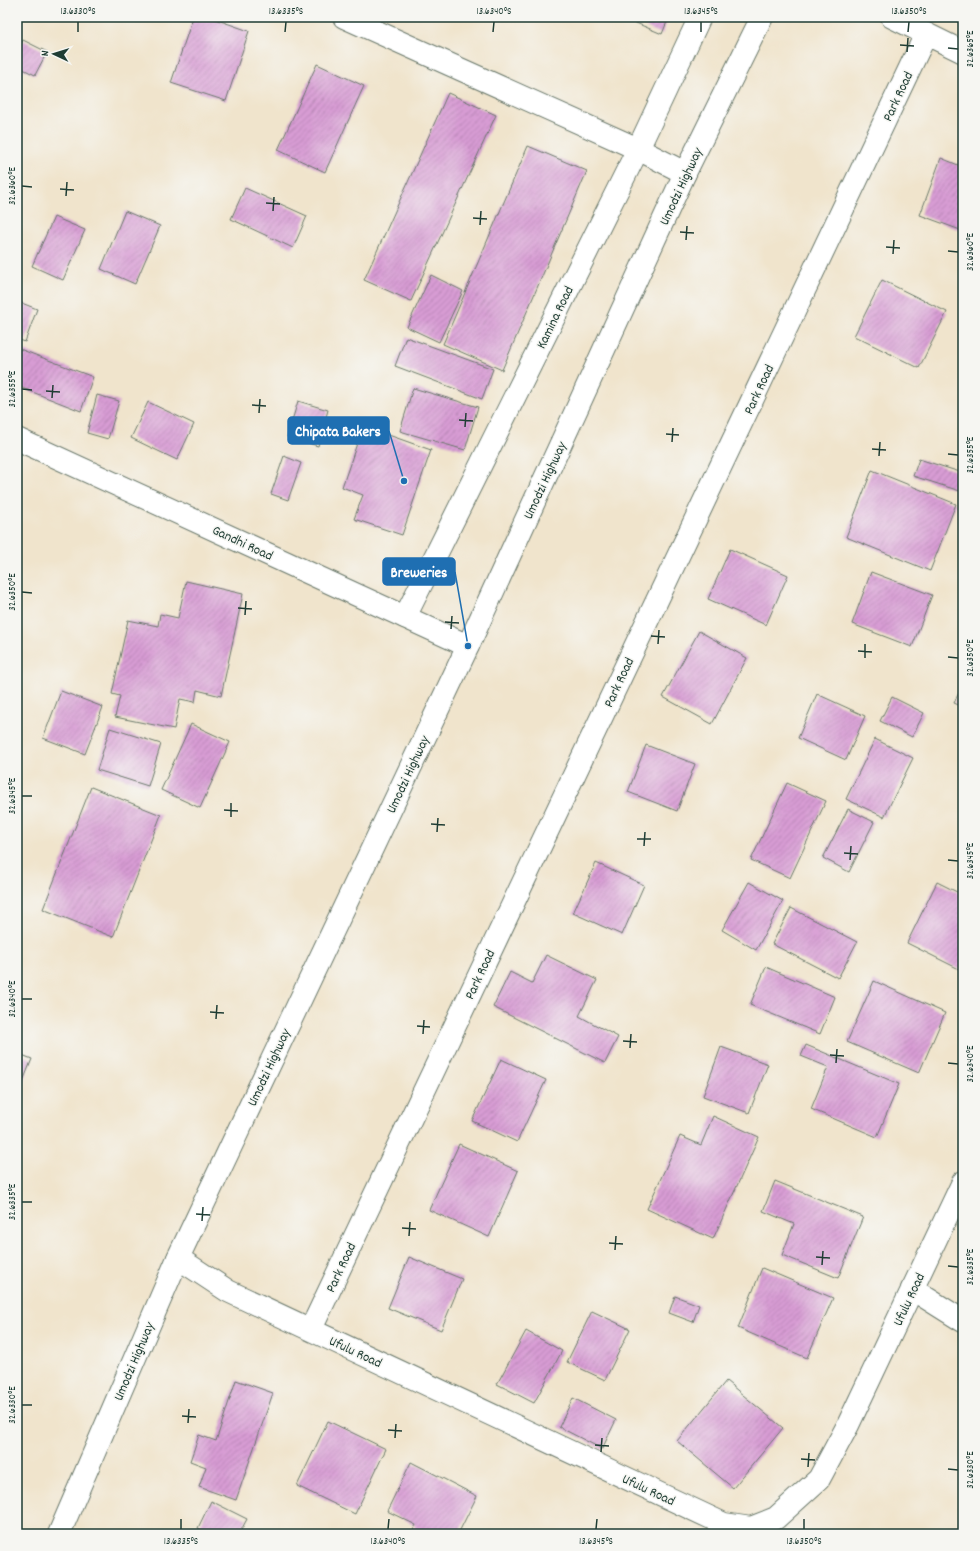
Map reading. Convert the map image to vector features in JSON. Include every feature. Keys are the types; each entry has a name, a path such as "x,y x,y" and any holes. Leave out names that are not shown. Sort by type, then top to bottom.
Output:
{"main road":[{"path":"344,17 638,149 685,173"},
{"name":"Kamina Road","path":"405,617 638,149 700,17"},
{"name":"Umodzi Highway","path":"59,1534 178,1258 468,646 685,173 762,17"},
{"path":"892,17 963,52"},
{"name":"Park Road","path":"311,1329 926,34"},
{"name":"Gandhi Road","path":"17,439 468,646"},
{"name":"Ufulu Road","path":"178,1258 228,1291 724,1524 750,1528 776,1518 819,1479 848,1425 963,1182"},
{"path":"912,1290 963,1321"}],"building":[{"path":"17,17 22,17 17,30"},
{"path":"193,17 209,17 249,31 226,101 171,83"},
{"path":"622,17 669,17 662,34"},
{"path":"23,40 47,52 35,75 17,66 17,52"},
{"path":"317,64 364,86 325,172 278,150"},
{"path":"448,93 496,115 411,301 364,280"},
{"path":"528,146 587,171 502,370 443,344"},
{"path":"941,158 963,167 963,231 920,215"},
{"path":"245,188 307,216 293,248 231,219"},
{"path":"125,211 160,226 135,284 101,269"},
{"path":"54,217 85,230 63,280 32,266"},
{"path":"431,275 463,291 439,342 407,327"},
{"path":"882,280 947,312 919,368 854,336"},
{"path":"19,302 37,309 25,342 17,339 17,308"},
{"path":"406,337 493,369 482,399 395,366"},
{"path":"17,348 93,377 81,411 17,386"},
{"path":"413,388 478,407 465,450 400,431"},
{"path":"97,395 119,401 108,439 87,433"},
{"path":"298,401 328,410 318,446 287,437"},
{"path":"148,402 194,424 177,460 131,438"},
{"path":"363,426 431,450 402,535 354,519 363,495 342,487"},
{"path":"284,456 301,463 288,500 271,494"},
{"path":"919,459 963,473 963,492 913,476"},
{"path":"872,470 956,504 930,571 846,537"},
{"path":"730,549 788,575 766,625 708,599"},
{"path":"871,572 932,595 912,647 852,624"},
{"path":"186,581 243,594 221,696 197,690 195,702 180,699 174,729 115,717 120,696 112,694 128,620 158,626 160,614 178,618"},
{"path":"699,631 747,658 712,724 663,697"},
{"path":"963,684 963,707 954,703"},
{"path":"61,691 103,707 85,754 43,738"},
{"path":"817,694 865,716 846,760 798,738"},
{"path":"892,697 924,713 912,737 880,721"},
{"path":"191,724 230,742 200,808 161,790"},
{"path":"110,728 161,744 148,786 97,770"},
{"path":"875,739 913,758 884,817 846,799"},
{"path":"646,745 695,764 677,811 628,792"},
{"path":"787,783 826,801 790,878 751,860"},
{"path":"91,787 161,815 113,937 43,909"},
{"path":"848,809 874,822 849,872 823,858"},
{"path":"596,863 644,885 622,935 573,913"},
{"path":"749,882 783,901 756,950 722,930"},
{"path":"937,882 963,895 963,971 907,943"},
{"path":"791,908 857,942 838,978 772,944"},
{"path":"546,955 597,980 579,1016 618,1037 605,1063 493,1007 510,972 532,983"},
{"path":"766,967 835,997 820,1034 750,1005"},
{"path":"874,981 945,1013 919,1073 847,1042"},
{"path":"806,1045 899,1084 877,1137 811,1109 828,1067 801,1056"},
{"path":"721,1047 768,1064 749,1113 703,1096"},
{"path":"17,1053 32,1059 21,1086 17,1085"},
{"path":"501,1059 546,1080 517,1142 472,1121"},
{"path":"713,1116 759,1137 713,1239 647,1209 680,1136 701,1145"},
{"path":"459,1144 518,1171 489,1237 429,1210"},
{"path":"775,1181 863,1217 838,1278 782,1255 794,1224 763,1211"},
{"path":"409,1257 462,1279 441,1330 388,1308"},
{"path":"762,1268 833,1298 807,1358 738,1328"},
{"path":"675,1296 699,1305 693,1322 669,1313"},
{"path":"592,1311 630,1329 605,1380 567,1362"},
{"path":"526,1331 562,1351 534,1403 497,1384"},
{"path":"236,1380 273,1393 236,1500 199,1487 206,1467 190,1461 199,1435 216,1441"},
{"path":"726,1381 783,1428 733,1488 677,1441"},
{"path":"573,1398 616,1420 602,1449 559,1427"},
{"path":"328,1421 386,1449 355,1514 297,1486"},
{"path":"411,1462 477,1496 458,1534 411,1534 416,1525 387,1511"},
{"path":"211,1501 247,1519 239,1534 208,1534 198,1528"}],"place":[{"name":"Chipata Bakers","path":"404,481"},
{"name":"Breweries","path":"468,646"}]}
